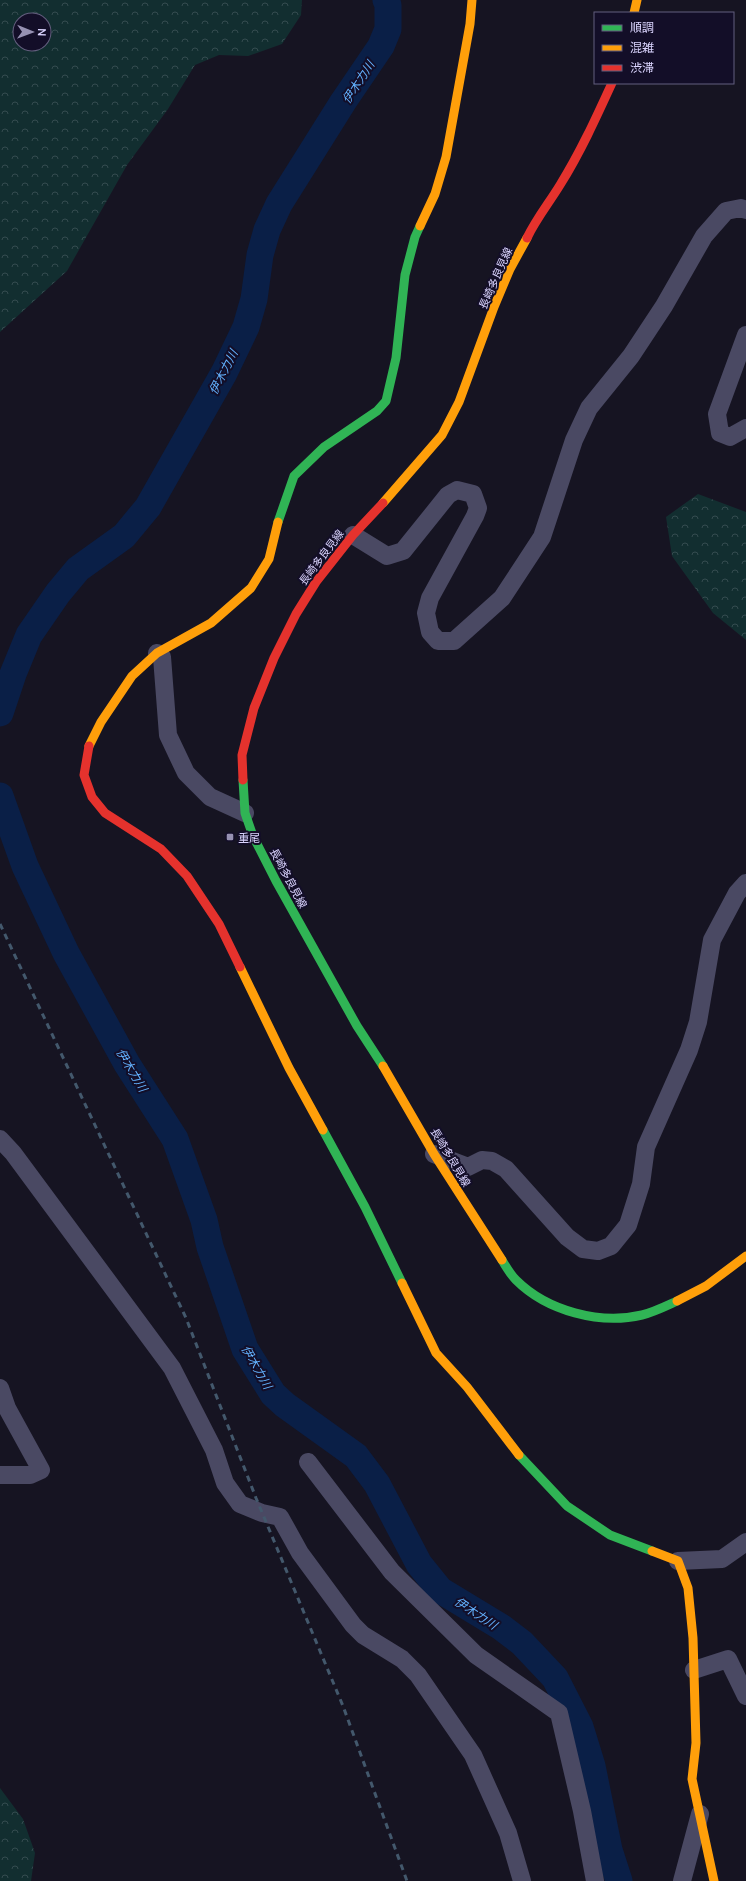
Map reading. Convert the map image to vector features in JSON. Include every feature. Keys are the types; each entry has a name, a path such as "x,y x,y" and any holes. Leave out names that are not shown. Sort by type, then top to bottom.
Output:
{"street":[{"path":"472,0 470,24 446,157 435,194 415,237 405,275 398,323 396,358 386,401 377,411 324,447 294,476 278,521 269,559 251,588 211,623 157,653 132,676 101,722 88,749 84,775 92,797 105,812 161,849 187,876 219,924 290,1068 365,1208 436,1353 467,1387 517,1453 566,1506 610,1535 678,1561 722,1559 746,1542"},
{"path":"634,12 637,0"},
{"name":"長崎多良見線","path":"612,84 596,118 560,185 536,220 510,270 494,307 459,402 442,435 390,497 353,535 316,582 296,614 274,658 254,708 242,755 245,813 254,836 276,881 357,1026 393,1081 434,1154 497,1254 516,1280 538,1297 554,1306 576,1314 618,1318 643,1314 677,1301 706,1286 746,1256"},
{"path":"353,535 387,556 398,553 403,551 448,495 457,490 473,494 478,508 477,512 430,598 426,614 430,632 438,640 454,641 502,598 542,536 574,440 589,408 631,356 664,306 704,236 726,211 741,208 746,210"},
{"path":"746,335 717,414 720,433 730,437 746,428"},
{"path":"157,653 162,657 168,735 186,773 210,797 245,813"},
{"path":"434,1154 468,1167 482,1160 492,1161 506,1169 567,1237 583,1249 598,1251 611,1246 628,1225 641,1184 646,1147 689,1050 698,1022 712,940 737,893 746,883"},
{"path":"0,1139 13,1153 172,1368 214,1450 225,1482 240,1504 262,1513 280,1517 300,1553 353,1624 363,1635 402,1659 422,1681 473,1755 508,1833 522,1881"},
{"path":"0,1388 7,1408 41,1470 30,1475 0,1475"},
{"path":"308,1462 392,1572 476,1655 559,1713 582,1811 595,1881"},
{"path":"678,1561 688,1588 693,1638 696,1743 692,1779 714,1881"},
{"path":"694,1670 728,1659 746,1696"},
{"path":"682,1881 700,1814"}],"green space":[{"path":"0,0 302,0 301,15 282,44 248,56 219,55 195,65 168,109 127,165 67,271 0,332"},
{"path":"698,494 746,512 746,640 713,613 672,556 666,517"},
{"path":"0,1788 23,1819 35,1853 31,1881 0,1881"}],"waterway":[{"name":"伊木力川","path":"0,713 13,674 29,635 58,593 78,569 124,536 148,507 224,373 246,327 254,299 260,255 267,230 279,204 343,102 381,46 388,29 388,5 386,0"},
{"name":"伊木力川","path":"0,796 25,866 66,953 127,1064 175,1139 204,1220 210,1247 245,1349 273,1394 285,1405 356,1456 377,1484 419,1564 440,1590 501,1627 522,1643 555,1678 580,1727 592,1766 609,1850 619,1881"}],"railway":[{"path":"0,924 186,1318 256,1498 343,1706 407,1881"}],"traffic: fast":[{"path":"278,522 294,476 324,447 377,411 386,401 396,358 405,275 415,237 420,226"},
{"path":"243,780 245,813 253,836 276,881 357,1026 383,1066"},
{"path":"323,1130 365,1207 402,1283"},
{"path":"502,1260 514,1278 529,1291 543,1300 575,1313 609,1318 626,1318 646,1314 677,1301"},
{"path":"519,1455 567,1506 610,1535 652,1551"}],"traffic: slow":[{"path":"420,226 435,194 446,157 470,24 472,0"},
{"path":"634,12 637,0"},
{"path":"383,503 442,435 459,402 494,307 510,269 527,238"},
{"path":"89,746 101,722 132,676 157,653 211,623 251,588 269,559 278,522"},
{"path":"240,967 289,1068 323,1130"},
{"path":"383,1066 434,1154 502,1260"},
{"path":"677,1301 706,1286 746,1256"},
{"path":"402,1283 436,1353 467,1387 519,1455"},
{"path":"652,1551 678,1561 688,1588 693,1638 696,1743 692,1779 714,1881"}],"traffic: jam":[{"path":"527,238 534,224 560,185 574,160 612,84"},
{"path":"243,780 242,755 254,708 274,658 296,614 316,582 353,535 383,503"},
{"path":"89,746 84,775 92,797 105,813 161,849 187,876 219,924 240,967"}],"place":[{"name":"重尾","path":"230,837"}]}
